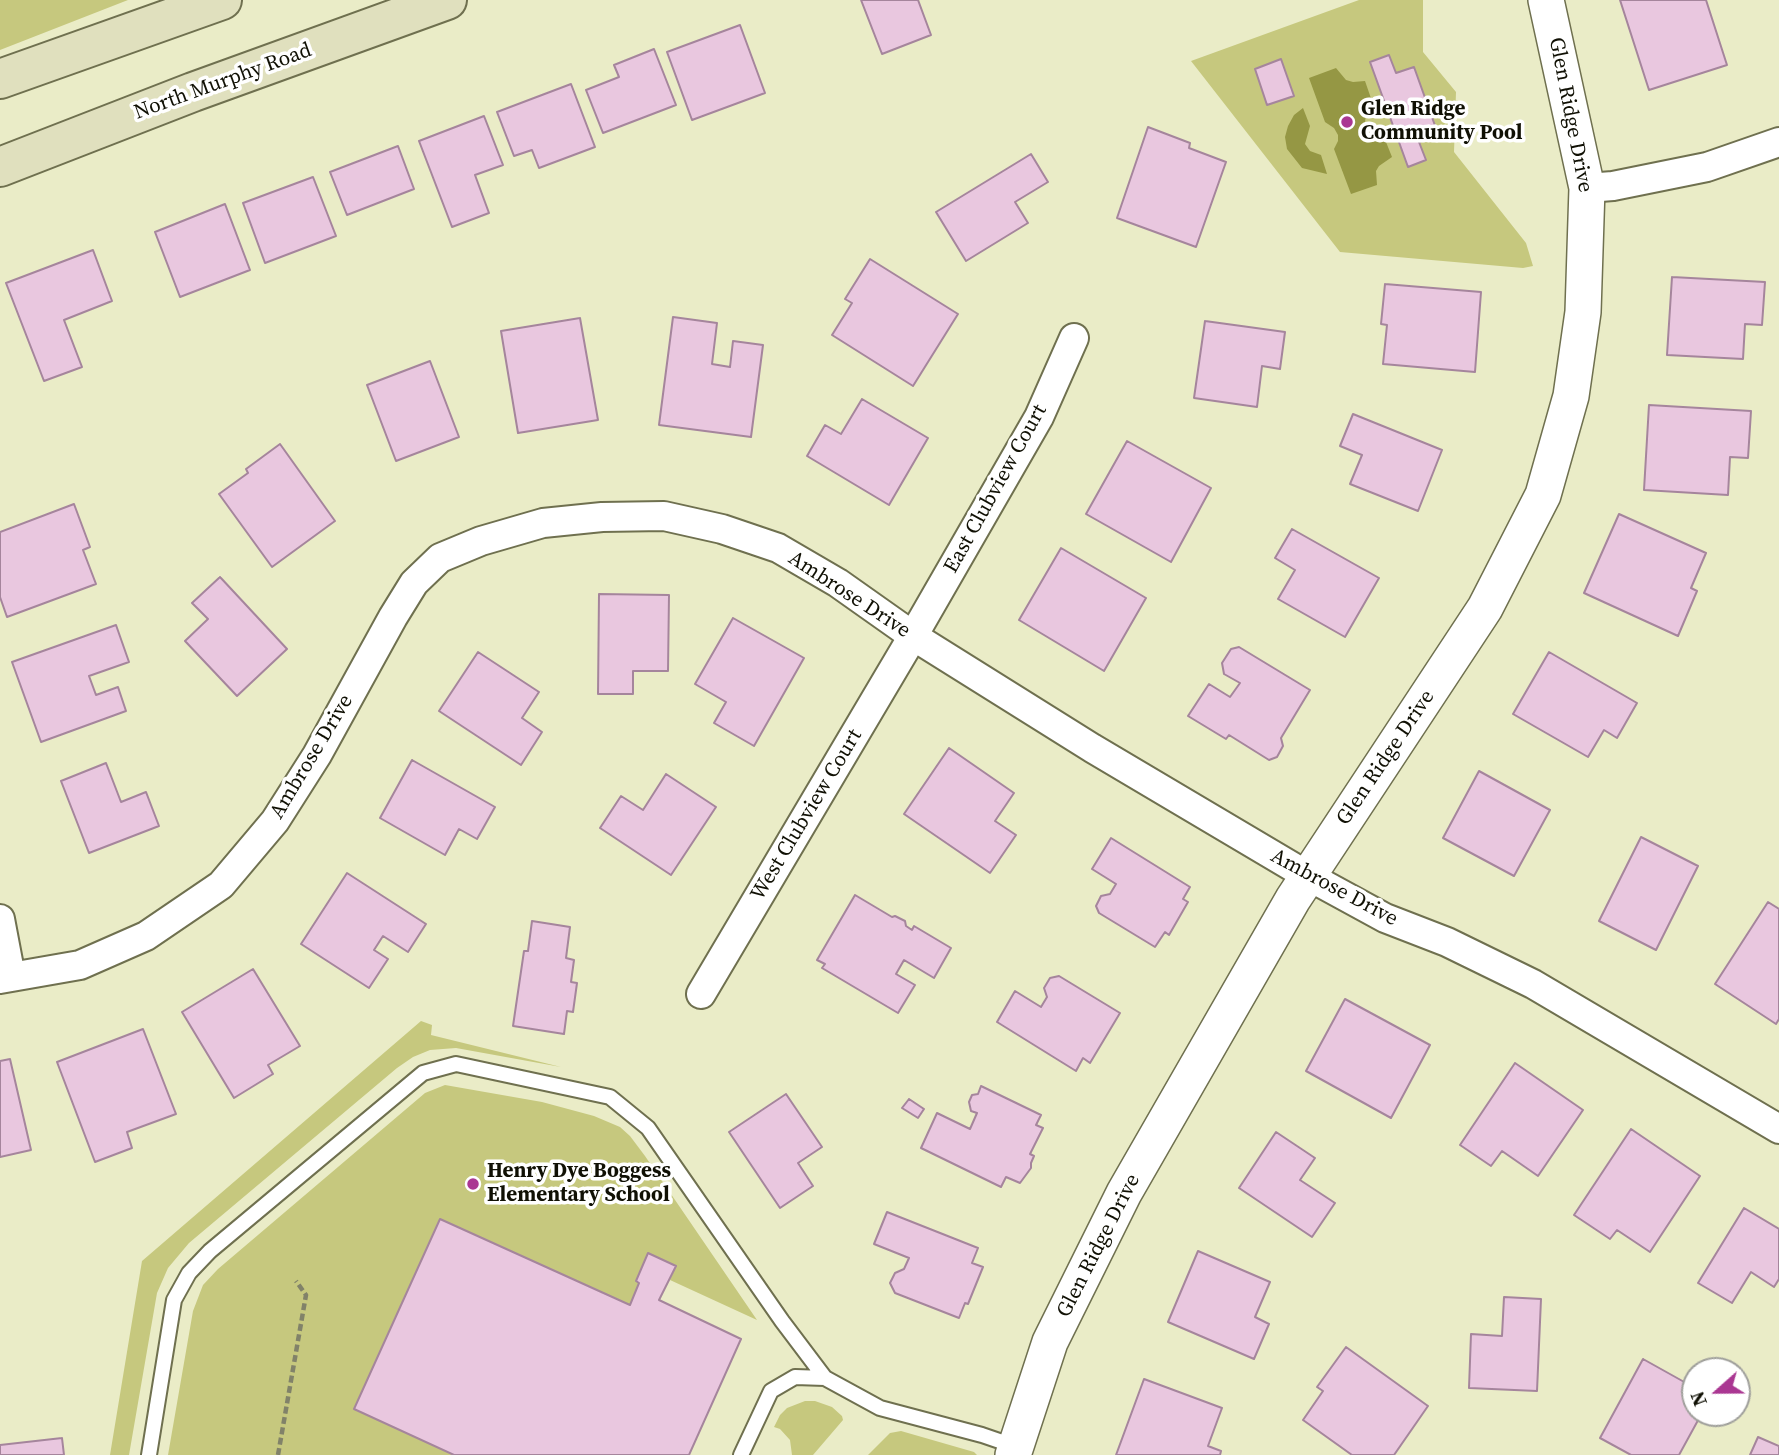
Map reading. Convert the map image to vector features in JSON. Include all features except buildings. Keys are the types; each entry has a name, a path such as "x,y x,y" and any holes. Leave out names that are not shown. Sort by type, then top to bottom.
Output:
{"main road":[{"path":"0,79 222,0"},
{"name":"North Murphy Road","path":"0,167 193,92 447,0"}],"street":[{"name":"Glen Ridge Drive","path":"1014,1451 1050,1342 1124,1193 1308,876 1485,608 1543,495 1572,396 1583,312 1587,188 1544,5"},
{"path":"1587,188 1613,186 1707,167 1779,142"},
{"name":"East Clubview Court","path":"913,636 1039,417 1074,338"},
{"name":"Ambrose Drive","path":"6,978 80,965 146,936 221,885 275,821 317,755 414,583 440,558 481,541 543,523 602,517 664,516 722,529 778,548 838,583 913,636 1092,748 1308,876 1385,918 1447,942 1533,984 1779,1129"},
{"name":"West Clubview Court","path":"701,994 913,636"},
{"path":"0,919 6,978"}],"lane":[{"path":"149,1455 174,1300 189,1273 210,1251 423,1073 456,1064 610,1097 649,1128 782,1321 825,1378 880,1408 982,1435 1014,1451"},
{"path":"741,1455 771,1391 794,1377 825,1378"}],"path":[{"path":"278,1455 306,1295 296,1281"}],"green space":[{"path":"0,0 128,0 0,50"},
{"name":"Glen Ridge Community Pool","path":"1359,0 1423,0 1423,52 1456,92 1454,152 1526,243 1533,266 1523,268 1340,252 1191,61"},
{"path":"421,1021 432,1025 431,1035 561,1067 456,1048 430,1050 413,1057 189,1243 168,1268 157,1293 129,1455 110,1455 142,1261"},
{"path":"445,1085 542,1102 594,1116 620,1127 645,1156 757,1320 670,1280 676,1266 649,1253 636,1281 639,1283 630,1305 440,1219 354,1409 454,1455 168,1455 193,1311 203,1285 218,1269 425,1093"},
{"path":"805,1401 815,1401 832,1407 843,1420 813,1455 792,1455 790,1440 780,1429 774,1427 787,1408"},
{"path":"901,1431 977,1455 868,1455 890,1433"}],"shaded area":[{"path":"1336,68 1346,80 1365,81 1374,107 1366,111 1365,123 1372,131 1382,132 1392,157 1376,171 1377,185 1351,194 1334,149 1338,135 1334,128 1325,122 1309,78"},
{"path":"1303,108 1310,126 1305,144 1310,151 1321,155 1327,174 1302,168 1287,149 1285,137 1288,126 1294,115"}],"place":[{"name":"Glen Ridge Community Pool","path":"1347,122"},
{"name":"Henry Dye Boggess Elementary School","path":"473,1184"}]}
